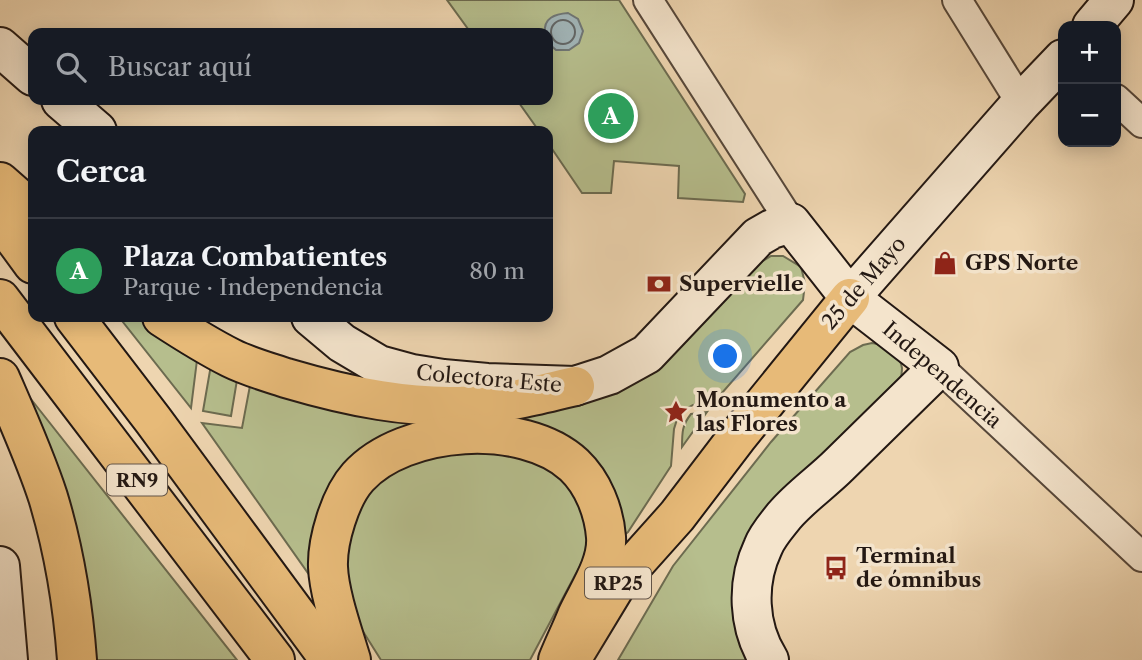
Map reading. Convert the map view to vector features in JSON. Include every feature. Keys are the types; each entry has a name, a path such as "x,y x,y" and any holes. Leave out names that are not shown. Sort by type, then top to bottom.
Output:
{"main road":[{"path":"1096,21 1114,0"},
{"path":"0,47 28,72"},
{"name":"25 de Mayo","path":"571,660 618,582 677,516 850,298 1058,64"},
{"path":"67,105 91,126"},
{"path":"0,182 28,207"},
{"path":"0,219 28,257"},
{"name":"Independencia","path":"791,223 850,298 939,367"},
{"name":"Colectora Este","path":"317,322 342,343 380,365 412,374 487,383 575,386 609,376 648,354 758,237 791,223"},
{"name":"RN9","path":"0,299 275,660"},
{"name":"RN9","path":"78,322 330,660"},
{"path":"169,322 232,359 259,369 323,389 416,405 473,405 516,400 575,386"},
{"path":"769,660 761,648 751,598 754,570 763,545 785,514 939,367"},
{"path":"0,378 48,497 73,612 77,660"},
{"path":"351,660 328,567 332,531 344,500 357,478 384,457 437,437 469,433 500,435 552,450 574,466 597,499 606,537 602,563 558,660"},
{"name":"25 de Mayo","path":"596,660 639,590 677,516"},
{"path":"0,566 5,654"}],"street":[{"name":"Independencia","path":"648,0 791,223"},
{"path":"957,0 1021,103"},
{"path":"1121,104 1142,123"},
{"name":"Independencia","path":"939,367 1142,557"}],"green space":[{"path":"447,0 619,0 745,194 743,202 678,198 679,166 614,161 611,193 582,193 553,150 553,126 535,126 521,105 553,105 553,28 467,28"},
{"path":"771,256 783,256 801,267 805,283 803,300 715,401 693,405 679,413 674,429 671,466 628,532 619,539 592,459 563,433 520,419 473,415 398,431 315,583 202,423 242,428 252,375 521,408"},
{"path":"123,322 156,322 198,352 191,408"},
{"path":"872,343 895,354 901,363 901,380 774,510 750,660 618,660 673,566 771,442 850,352"},
{"path":"212,359 239,368 231,416 203,411"},
{"path":"23,389 237,660 90,660"},
{"path":"707,412 682,447 683,429 688,418 691,414"},
{"path":"494,443 576,483 591,545 530,660 381,660 352,614 344,561 356,502 388,465"}],"water":[{"path":"568,13 578,19 583,31 579,43 569,50 556,50 553,47 553,28 545,28 548,20"}],"place":[{"name":"Plaza Combatientes","path":"611,116"},
{"name":"GPS Norte","path":"945,263"},
{"name":"Supervielle","path":"659,284"},
{"name":"Monumento a las Flores","path":"676,412"},
{"name":"Terminal de ómnibus","path":"836,568"}]}
